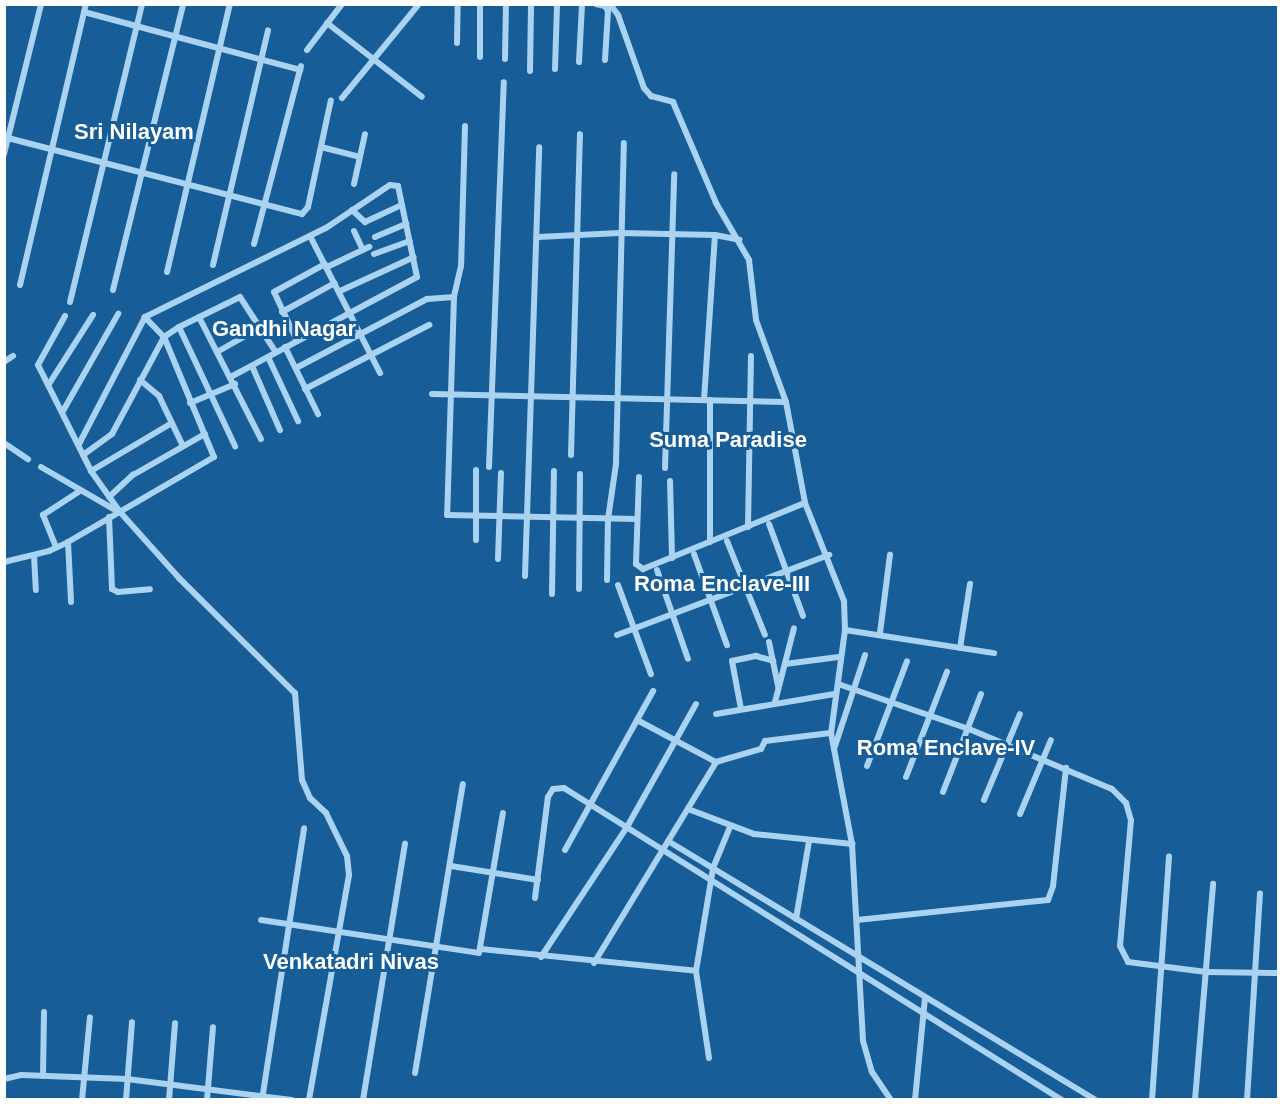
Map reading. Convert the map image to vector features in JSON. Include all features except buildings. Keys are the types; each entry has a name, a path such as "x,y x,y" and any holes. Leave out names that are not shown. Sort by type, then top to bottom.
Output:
{"street":[{"path":"4,154 6,138 41,4"},
{"path":"20,285 86,4"},
{"path":"70,302 142,4"},
{"path":"113,290 183,4"},
{"path":"167,272 230,4"},
{"path":"307,50 342,4"},
{"path":"342,98 419,4"},
{"path":"457,43 458,4"},
{"path":"480,4 480,57"},
{"path":"505,59 506,4"},
{"path":"530,71 531,4"},
{"path":"555,69 557,4"},
{"path":"579,62 582,4"},
{"path":"596,4 605,6 608,11 605,60"},
{"path":"610,4 618,15 644,88 651,96 673,102 716,203 740,240 751,266 756,320 786,402 805,503 829,555 844,601 845,630 839,657 838,684 834,694 831,733 852,844 863,1041 872,1072 891,1100"},
{"path":"84,12 260,60 300,68 254,244"},
{"path":"327,23 422,97"},
{"path":"213,265 268,30"},
{"path":"489,467 504,82"},
{"path":"6,138 230,198 304,213 331,100"},
{"path":"465,126 460,266 454,297 447,515 637,519"},
{"path":"354,184 365,134"},
{"path":"571,455 580,134"},
{"path":"607,580 608,519 616,464 615,398 624,143"},
{"path":"321,147 360,157"},
{"path":"525,576 538,237 539,147"},
{"path":"665,468 674,174"},
{"path":"79,444 145,316 310,236 393,184 398,186 417,277 232,376"},
{"path":"352,210 364,222 401,205"},
{"path":"375,237 406,224"},
{"path":"297,341 274,292 366,248 354,231"},
{"path":"538,237 620,233 671,237 715,235 740,240"},
{"path":"710,542 707,400 715,235"},
{"path":"310,236 380,373"},
{"path":"374,254 410,241"},
{"path":"340,291 414,257"},
{"path":"282,312 335,283"},
{"path":"83,455 112,434 164,337 178,327 240,297 275,351"},
{"path":"296,368 427,300 454,297"},
{"path":"63,411 118,314"},
{"path":"49,384 93,315"},
{"path":"65,316 38,361 91,471 120,513 178,578 295,693 302,780 310,798 326,813 349,865 309,1100"},
{"path":"4,561 56,548 120,513 167,482 213,458 164,337 145,316"},
{"path":"199,317 232,376 261,439"},
{"path":"305,389 429,325"},
{"path":"178,327 213,393 235,446"},
{"path":"218,352 261,327"},
{"path":"285,347 318,414"},
{"path":"4,362 13,356"},
{"path":"748,527 751,356"},
{"path":"267,357 297,421"},
{"path":"252,366 280,430"},
{"path":"140,380 159,396 183,446"},
{"path":"190,403 235,384"},
{"path":"432,394 786,402"},
{"path":"91,471 172,423"},
{"path":"109,497 133,476 205,434"},
{"path":"4,443 28,459"},
{"path":"41,467 120,513"},
{"path":"476,470 476,540"},
{"path":"552,594 554,471"},
{"path":"498,559 501,473"},
{"path":"579,589 580,474"},
{"path":"639,477 638,566 649,568 805,503"},
{"path":"670,480 672,558"},
{"path":"56,548 44,515 80,491"},
{"path":"110,517 112,588 118,592 150,589"},
{"path":"769,524 802,616"},
{"path":"727,541 765,635"},
{"path":"68,542 71,602"},
{"path":"694,554 727,645"},
{"path":"34,555 36,590"},
{"path":"617,635 829,555"},
{"path":"880,633 890,555"},
{"path":"657,570 688,659"},
{"path":"960,648 970,584"},
{"path":"618,585 651,674"},
{"path":"775,702 794,628"},
{"path":"845,630 880,633 994,653"},
{"path":"769,642 778,687"},
{"path":"834,749 865,655"},
{"path":"741,709 732,661 756,656 773,661"},
{"path":"785,664 839,657"},
{"path":"867,766 907,661"},
{"path":"906,777 947,672"},
{"path":"838,684 969,729 1043,758 1112,789 1130,811 1121,954 1128,962 1206,972 1278,973"},
{"path":"565,850 653,691"},
{"path":"716,714 775,702 834,694"},
{"path":"943,792 981,694"},
{"path":"541,957 627,827 696,704"},
{"path":"984,800 1020,714"},
{"path":"637,720 674,742 716,762 756,751 765,741 831,733"},
{"path":"1020,814 1051,740"},
{"path":"594,963 716,762"},
{"path":"857,920 1048,900 1053,886 1066,768"},
{"path":"415,1073 463,783"},
{"path":"535,898 550,793 564,788 1062,1100"},
{"path":"688,809 730,827 809,841 852,844"},
{"path":"481,949 503,813"},
{"path":"709,1058 696,971 713,868 730,827"},
{"path":"262,1097 287,925 304,828"},
{"path":"668,841 1095,1100"},
{"path":"796,919 809,841"},
{"path":"363,1100 405,843"},
{"path":"1152,1100 1169,857"},
{"path":"451,866 538,880"},
{"path":"1195,1100 1213,885"},
{"path":"1247,1100 1260,893"},
{"path":"261,920 471,955 481,949 594,963 696,971"},
{"path":"915,1100 926,998"},
{"path":"44,1012 44,1076"},
{"path":"82,1100 90,1017"},
{"path":"126,1100 132,1022"},
{"path":"169,1100 175,1023"},
{"path":"207,1100 213,1027"},
{"path":"4,1079 44,1076 127,1079 208,1086 262,1097 292,1100"}],"district":[{"name":"Sri Nilayam","path":"134,132"},
{"name":"Gandhi Nagar","path":"284,329"},
{"name":"Suma Paradise","path":"728,440"},
{"name":"Roma Enclave-III","path":"722,584"},
{"name":"Roma Enclave-IV","path":"946,748"},
{"name":"Venkatadri Nivas","path":"351,962"}]}
